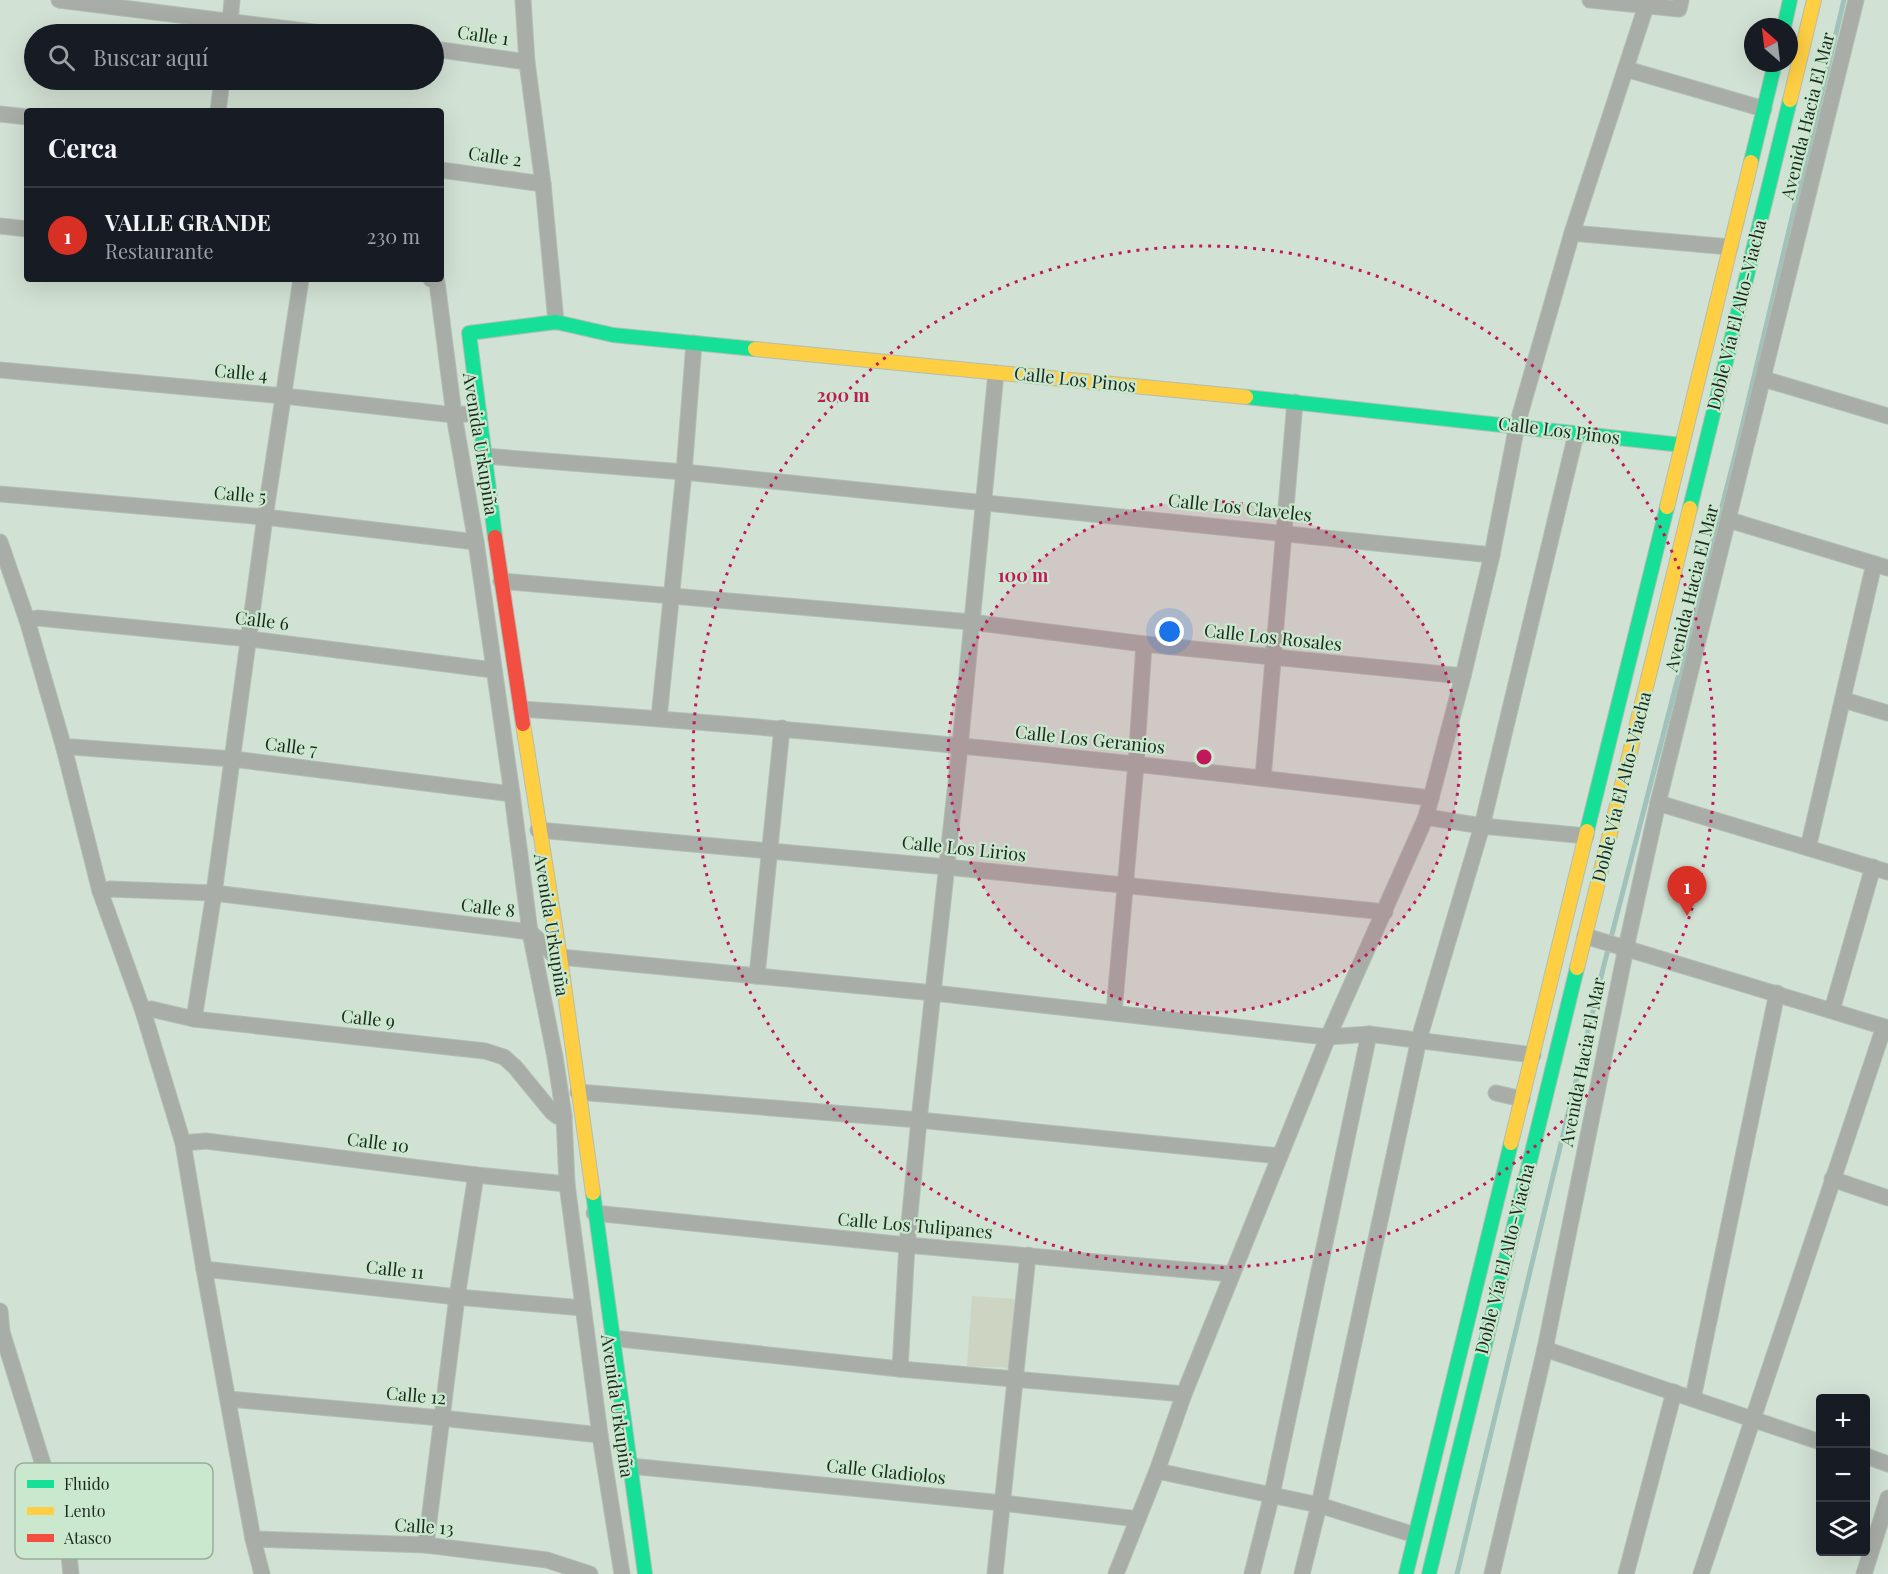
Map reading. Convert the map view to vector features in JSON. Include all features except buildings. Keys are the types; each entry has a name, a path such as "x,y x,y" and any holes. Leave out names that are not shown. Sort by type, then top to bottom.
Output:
{"main road":[{"path":"1786,18 1790,0"},
{"name":"Doble Vía El Alto-Viacha","path":"1429,1574 1590,938 1814,0"},
{"name":"Doble Vía El Alto-Viacha","path":"1406,1574 1773,72"},
{"name":"Calle Los Pinos","path":"479,413 469,333 556,322 613,335 1295,402 1682,445"},
{"path":"479,413 538,830 560,957 645,1574"}],"street":[{"path":"59,0 206,24"},
{"path":"230,24 232,0"},
{"path":"523,0 526,62 543,184 556,322"},
{"path":"1590,0 1680,4"},
{"name":"Avenida Hacia El Mar","path":"1492,1574 1545,1349 1620,946 1729,520 1856,0"},
{"path":"1116,1574 1157,1471 1184,1394 1328,1037 1426,817 1492,555 1517,425 1572,233 1647,3"},
{"name":"Calle 1","path":"444,50 526,62"},
{"path":"1626,69 1764,110"},
{"path":"218,108 221,90"},
{"path":"0,114 24,117"},
{"name":"Calle 2","path":"444,170 543,184"},
{"path":"0,226 24,229"},
{"path":"1572,233 1730,247"},
{"path":"194,1018 234,759 301,282"},
{"name":"Avenida Urkupiña","path":"434,282 476,542 530,932 564,1116 567,1184 600,1435 622,1574"},
{"path":"659,718 684,472 694,343"},
{"name":"Calle 4","path":"0,370 284,396 454,415 479,413"},
{"path":"900,1369 907,1245 919,1120 960,746 996,373"},
{"path":"1764,379 1888,416"},
{"path":"1263,778 1295,402"},
{"path":"1302,1574 1319,1506 1419,1039 1482,826 1576,434"},
{"name":"Calle Los Claveles","path":"484,456 684,472 1492,555"},
{"name":"Calle 5","path":"0,494 266,517 476,542"},
{"path":"1729,520 1881,566 1844,700 1808,848"},
{"path":"0,542 27,620 64,748 100,891 143,1011 183,1143 253,1539 262,1574"},
{"name":"Calle Los Rosales","path":"501,581 971,622 1144,644 1463,676"},
{"name":"Calle 6","path":"27,620 38,618 249,639 493,670"},
{"path":"1114,1012 1144,644"},
{"path":"1844,700 1888,713"},
{"name":"Calle Los Geranios","path":"521,709 782,728 1136,764 1431,798"},
{"path":"757,976 782,728"},
{"name":"Calle 7","path":"64,748 234,759 512,794"},
{"path":"1658,803 1888,872"},
{"path":"1426,817 1482,826 1586,836"},
{"name":"Calle Los Lirios","path":"538,830 947,867 1385,912"},
{"path":"1832,1010 1873,867"},
{"name":"Calle 8","path":"100,891 110,889 214,893 530,932 556,957 560,957"},
{"path":"1590,938 1886,1027 1832,1179 1701,1574"},
{"path":"560,957 934,993 1328,1037 1369,1034 1419,1039 1533,1055"},
{"path":"1693,1398 1777,993"},
{"name":"Calle 9","path":"143,1011 151,1009 194,1018 485,1052 504,1057 515,1066 552,1112 557,1116 564,1116"},
{"path":"1252,1574 1272,1494 1369,1034"},
{"path":"578,1092 919,1120 1280,1156"},
{"path":"1496,1093 1522,1099"},
{"name":"Calle 10","path":"183,1143 206,1141 476,1175 567,1184"},
{"path":"426,1545 457,1297 476,1175"},
{"path":"1832,1179 1888,1198"},
{"name":"Calle Los Tulipanes","path":"594,1213 907,1245 1232,1274"},
{"path":"995,1574 1017,1379 1028,1255"},
{"name":"Calle 11","path":"204,1269 457,1297 583,1308"},
{"path":"0,1311 2,1332 43,1463"},
{"path":"612,1338 900,1369 1184,1394"},
{"path":"1545,1349 1816,1440"},
{"path":"1626,1574 1674,1392"},
{"name":"Calle 12","path":"229,1399 600,1435"},
{"path":"1870,1457 1888,1464"},
{"name":"Calle Gladiolos","path":"630,1466 1002,1503 1138,1519"},
{"path":"1157,1471 1272,1494 1415,1535"},
{"path":"1864,1574 1888,1498"},
{"name":"Calle 13","path":"253,1539 426,1545 590,1574"},
{"path":"69,1559 71,1574"}],"green space":[{"path":"972,1296 1016,1299 1011,1368 967,1366"}],"waterway":[{"path":"1457,1574 1604,965 1737,448 1844,0"}],"traffic: fast":[{"path":"1786,18 1790,0"},
{"path":"1751,162 1773,72"},
{"path":"1690,508 1790,100"},
{"path":"495,537 469,333 556,322 613,335 755,349"},
{"path":"1246,397 1682,445"},
{"path":"1587,831 1667,507"},
{"path":"1429,1574 1577,968"},
{"path":"1406,1574 1511,1143"},
{"path":"593,1193 645,1574"}],"traffic: slow":[{"path":"1790,100 1814,0"},
{"path":"1667,507 1751,162"},
{"path":"755,349 1246,397"},
{"path":"1577,968 1690,508"},
{"path":"523,724 560,957 593,1193"},
{"path":"1511,1143 1587,831"}],"traffic: jam":[{"path":"495,537 523,724"}],"place":[{"name":"VALLE GRANDE","path":"1687,916"}]}
